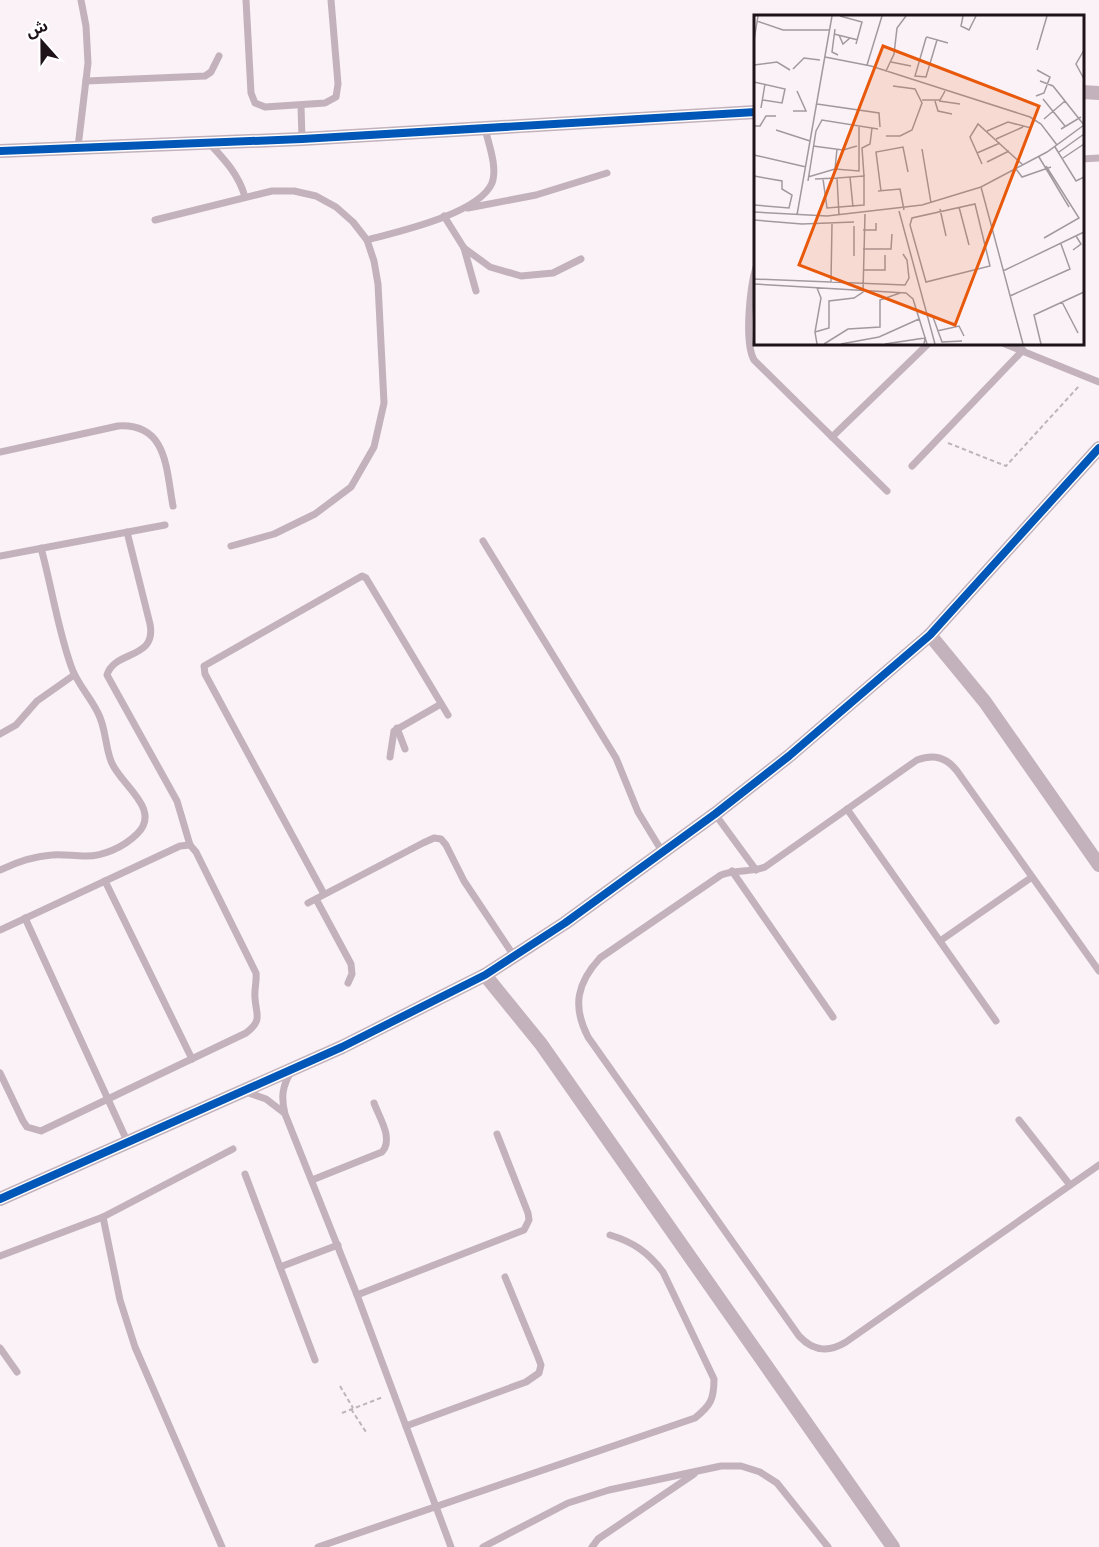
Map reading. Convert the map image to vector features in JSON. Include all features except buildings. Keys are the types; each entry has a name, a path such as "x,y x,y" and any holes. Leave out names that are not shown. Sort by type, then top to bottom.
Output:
{"street":[{"path":"1084,92 1099,93"},
{"path":"0,151 302,139 754,112"},
{"path":"0,1199 293,1070 414,1012 485,975 514,956 716,814 789,756 930,635 1099,448"},
{"path":"930,635 985,702 1099,864"},
{"path":"485,975 541,1044 893,1547"}],"lane":[{"path":"78,147 88,63 87,35 81,0"},
{"path":"246,0 250,87 255,103 265,107 318,105 332,101 336,97 338,91 331,0"},
{"path":"86,81 205,76 211,72 219,57"},
{"path":"301,106 302,139"},
{"path":"367,240 444,216 479,199 491,184 494,173 485,128"},
{"path":"208,143 233,170 241,183 245,197"},
{"path":"1084,159 1099,158"},
{"path":"462,208 536,195 607,173"},
{"path":"155,220 272,191 294,191 316,196 336,207 353,222 367,240 374,261 378,284 384,403 374,447 351,487 315,514 274,534 231,546"},
{"path":"444,216 464,248 476,291"},
{"path":"464,248 490,267 521,276 553,273 581,259"},
{"path":"754,284 748,333 750,352 760,368 887,491"},
{"path":"832,437 927,345"},
{"path":"1008,345 1099,382"},
{"path":"912,466 1023,350"},
{"path":"0,452 118,426 137,427 153,436 160,445 173,506"},
{"path":"0,556 165,525"},
{"path":"0,1073 27,1127 41,1131 246,1033 253,1028 258,1014 254,994 256,973 196,852 190,845 177,801 107,675 112,666 145,647 152,636 127,532"},
{"path":"483,541 616,758 638,812 663,853"},
{"path":"0,870 35,857 106,853 130,840 144,826 146,816 143,807 114,769 99,714 74,675 55,613 41,548"},
{"path":"324,894 205,674 204,666 362,576 366,578 448,715"},
{"path":"0,734 16,725 37,701 74,675"},
{"path":"390,757 392,734 397,728 441,704"},
{"path":"397,728 405,749"},
{"path":"1099,971 957,771 944,759 926,757 917,760 765,867 756,870 732,871 711,881 600,958 589,970 581,986 578,1004 580,1021 588,1037 793,1328 807,1344 816,1349 837,1348 1099,1165"},
{"path":"847,809 996,1021"},
{"path":"716,814 756,870"},
{"path":"308,903 423,843 434,838 441,839 464,881 514,956"},
{"path":"0,930 180,846 190,845"},
{"path":"732,871 832,1017"},
{"path":"940,941 1032,877"},
{"path":"105,881 192,1059"},
{"path":"316,899 351,964 352,974 348,983"},
{"path":"26,918 128,1143"},
{"path":"293,1070 282,1091 285,1114 338,1245 451,1547"},
{"path":"242,1091 266,1098 285,1114"},
{"path":"312,1180 382,1152 386,1148 387,1136 374,1103"},
{"path":"1019,1120 1070,1185"},
{"path":"357,1295 524,1230 528,1226 528,1213 497,1134"},
{"path":"0,1256 103,1217 233,1149"},
{"path":"245,1174 315,1360"},
{"path":"103,1217 120,1300 135,1347 222,1547"},
{"path":"318,1547 695,1418 707,1408 714,1394 714,1379 663,1272 653,1258 640,1248 610,1235"},
{"path":"280,1267 338,1245"},
{"path":"406,1426 526,1382 539,1373 538,1357 505,1277"},
{"path":"0,1348 17,1372"},
{"path":"483,1547 568,1503 609,1490 721,1466 741,1466 760,1472 777,1483 828,1547"},
{"path":"592,1547 598,1539 699,1470"}],"path":[{"path":"938,440 1006,466 1088,377"},
{"path":"340,1386 366,1431"},
{"path":"342,1413 394,1393"}],"cycle path":[{"path":"0,151 302,139 754,112"},
{"path":"0,1199 342,1047 485,975 565,923 715,814 789,756 930,635 1099,448"}]}
